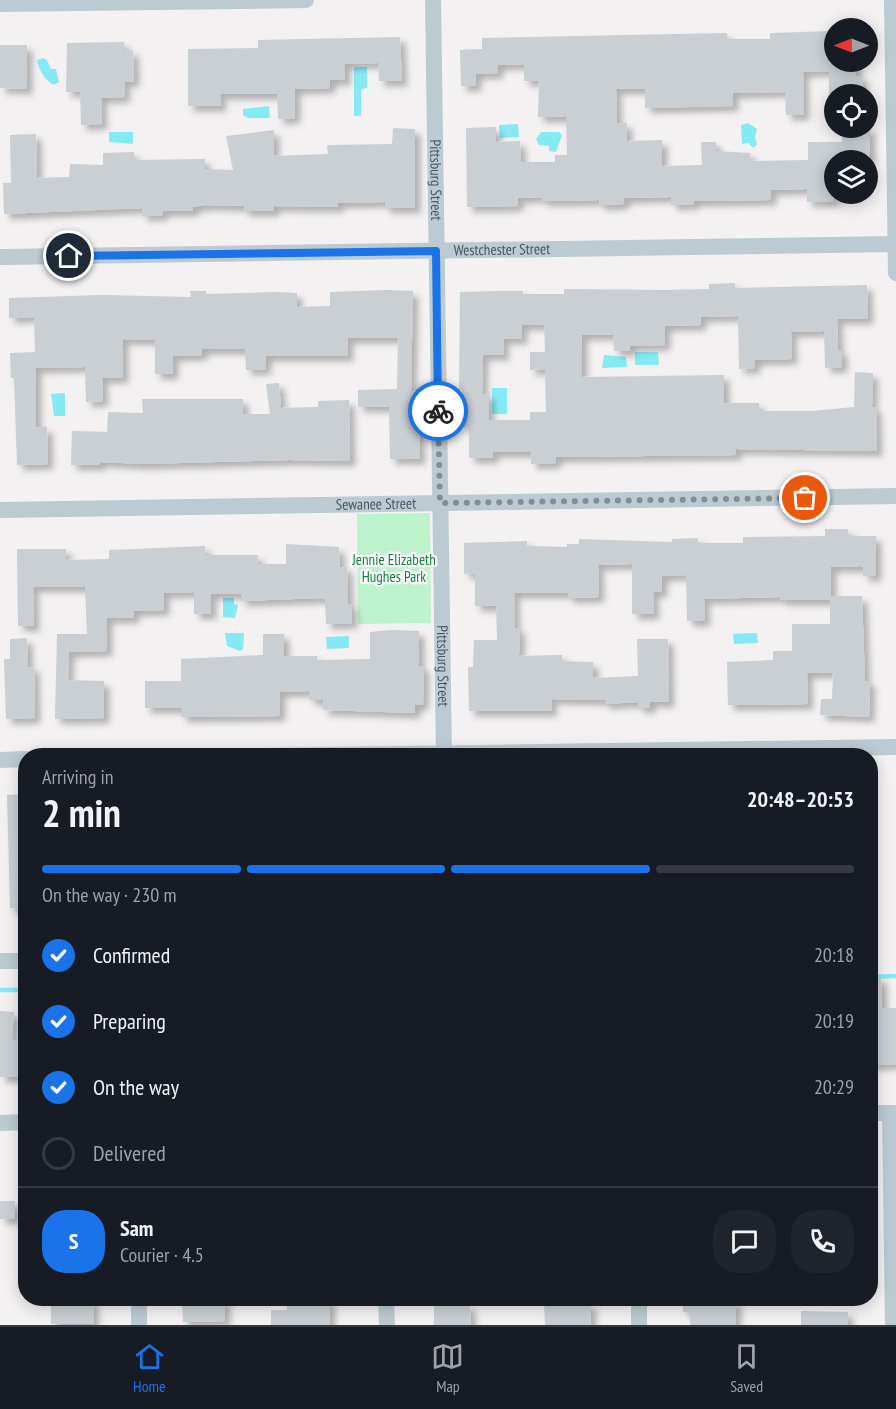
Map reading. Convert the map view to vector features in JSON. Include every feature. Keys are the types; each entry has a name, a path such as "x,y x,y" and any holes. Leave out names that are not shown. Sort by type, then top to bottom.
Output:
{"street":[{"path":"0,4 306,0"},
{"name":"Pittsburg Street","path":"433,0 444,748"},
{"path":"892,0 896,273"},
{"name":"Westchester Street","path":"0,257 896,244"},
{"name":"Sewanee Street","path":"0,510 896,496"},
{"path":"840,748 896,747"},
{"path":"0,760 18,759"},
{"path":"0,961 18,961"},
{"path":"893,1113 893,1325"},
{"path":"0,1123 18,1122"},
{"path":"139,1306 139,1325"},
{"path":"386,1306 387,1325"},
{"path":"639,1306 639,1325"}],"green space":[{"name":"Jennie Elizabeth Hughes Park","path":"430,513 431,623 358,624 357,514"}],"water":[{"path":"43,58 47,60 51,69 56,69 59,82 54,85 45,78 39,67 37,60"},
{"path":"354,67 367,67 367,88 361,89 361,116 354,116"},
{"path":"269,106 270,118 248,118 243,115 243,109"},
{"path":"748,123 757,129 755,137 757,144 754,148 748,143 742,144 741,125"},
{"path":"518,124 519,137 500,138 499,125"},
{"path":"109,132 133,132 133,144 109,142"},
{"path":"541,132 559,132 562,135 556,152 549,151 549,146 539,145 536,139"},
{"path":"635,352 658,352 659,365 635,365"},
{"path":"604,355 626,357 627,367 602,368"},
{"path":"492,388 507,388 507,414 492,414"},
{"path":"65,393 65,416 54,416 51,394"},
{"path":"223,598 234,598 234,604 238,605 235,618 223,617"},
{"path":"225,633 244,633 243,649 240,651 227,646"},
{"path":"757,633 758,643 734,644 733,634"},
{"path":"349,636 349,648 327,649 326,637"}],"building":[{"path":"824,31 824,71 803,72 804,115 786,115 785,92 733,93 733,106 645,108 645,89 616,89 617,123 627,123 627,141 662,140 662,166 702,165 701,142 716,142 716,151 750,153 750,161 808,160 808,142 842,142 842,138 870,138 870,150 824,150 824,201 807,202 807,189 771,190 771,200 694,201 694,204 671,205 671,197 624,198 624,204 599,205 599,200 542,201 542,197 518,198 518,206 467,207 466,128 496,127 496,142 520,141 521,162 555,162 555,155 567,155 566,117 538,117 539,81 524,81 524,64 498,65 498,73 476,74 476,86 461,86 460,50 482,49 482,38 727,33 728,39 770,39 770,33"},
{"path":"400,37 402,81 379,81 378,63 345,64 345,80 330,80 330,88 295,89 295,118 278,119 277,94 220,94 221,106 188,106 188,49 258,48 258,40"},
{"path":"124,42 124,51 133,50 134,81 124,82 125,97 101,98 102,124 81,125 80,92 66,92 67,43"},
{"path":"0,45 27,45 27,89 0,88"},
{"path":"829,72 856,72 856,76 862,76 863,84 829,84"},
{"path":"393,128 415,129 415,208 385,208 385,202 338,203 338,207 274,206 274,211 244,211 244,206 206,205 193,207 193,211 162,211 163,215 142,216 142,208 4,214 3,183 11,183 10,135 36,134 37,178 69,177 70,164 103,165 103,153 134,152 134,160 205,159 205,169 233,170 226,136 274,130 274,156 328,154 327,145 392,144"},
{"path":"735,283 735,288 867,285 868,319 837,319 838,350 842,350 842,367 825,368 824,331 791,332 792,359 755,360 755,368 739,369 738,316 701,317 701,325 665,326 665,345 630,346 630,351 614,351 613,335 582,335 582,377 724,375 724,403 759,403 759,411 812,411 854,407 855,372 873,373 872,407 876,407 877,451 736,449 736,455 556,457 556,463 531,464 531,452 493,452 493,458 469,458 469,427 462,427 462,390 459,390 460,292 523,291 523,294 564,294 564,289 709,289 709,284","holes":["522,325 544,325 545,352 530,352 530,370 545,369 546,412 530,412 530,420 489,420 489,394 482,394 483,355 504,355 503,339 522,339"]},
{"path":"190,291 206,291 206,294 277,292 297,293 297,307 330,306 330,292 413,291 411,392 418,391 420,459 390,459 389,407 358,407 358,390 397,389 398,338 348,338 348,356 266,356 266,369 246,370 245,349 202,349 202,355 173,356 173,374 155,374 155,340 123,339 123,378 102,378 103,401 86,402 85,367 36,368 36,427 47,427 48,464 17,465 14,378 11,378 10,353 35,352 34,317 9,318 9,298 102,295 191,297"},
{"path":"279,383 281,408 318,407 318,401 349,400 350,461 289,460 144,464 100,462 100,465 71,465 72,431 107,432 108,412 143,413 142,399 243,399 243,414 270,414 266,384"},
{"path":"825,529 848,529 848,536 876,536 876,576 863,576 863,567 831,567 831,596 862,596 865,681 870,681 869,717 820,715 821,699 832,699 833,673 807,673 808,704 728,705 727,662 773,660 773,651 792,651 792,624 830,624 830,600 780,600 780,597 704,599 705,621 687,621 686,575 662,576 662,592 653,592 654,614 632,614 632,564 598,565 599,597 568,598 568,593 514,593 515,628 520,628 519,656 562,655 562,661 593,662 593,678 638,676 637,639 668,639 669,702 650,702 650,708 638,708 638,702 605,704 605,700 551,699 552,711 469,711 468,667 473,667 474,640 497,640 496,606 475,606 475,573 464,574 464,543 527,541 527,546 567,547 567,544 579,544 579,539 672,542 672,539 698,538 698,543 743,543 743,537 825,536"},
{"path":"286,544 339,547 340,567 347,567 348,604 352,604 352,623 326,624 325,599 321,598 241,601 241,594 211,594 211,614 194,614 194,592 164,593 164,610 133,611 134,618 107,618 107,651 69,652 68,680 104,681 104,718 55,719 57,634 87,634 85,587 33,587 34,626 18,626 17,549 66,549 66,560 109,559 109,550 205,546 205,555 258,555 258,564 286,564"},
{"path":"419,631 419,666 424,666 423,705 415,705 415,713 323,710 323,700 309,700 309,691 280,692 280,716 181,717 181,708 145,708 145,681 181,681 181,659 263,655 263,634 284,634 284,656 317,656 317,660 370,659 370,632"},
{"path":"27,638 28,667 34,667 35,718 6,719 4,659 10,659 10,639"},
{"path":"18,794 18,908 10,908 7,795"},
{"path":"878,977 881,977 882,1008 896,1008 896,1064 878,1065"},
{"path":"0,1011 14,1012 12,1040 18,1040 18,1077 0,1077"},
{"path":"0,1201 15,1201 15,1219 0,1219"},
{"path":"51,1306 93,1306 94,1324 51,1324"},
{"path":"182,1306 225,1306 225,1321 183,1322"},
{"path":"287,1306 330,1306 330,1325 271,1325 271,1310 287,1310"},
{"path":"434,1306 470,1306 471,1325 434,1325"},
{"path":"544,1306 591,1306 591,1325 545,1325"},
{"path":"683,1306 736,1306 736,1325 690,1325 690,1312 683,1312"},
{"path":"801,1311 848,1312 848,1325 801,1325"}],"waterway":[{"path":"878,977 896,976"},
{"path":"0,990 18,990"}],"way so far":[{"path":"438,411 440,503 805,498"}],"route":[{"path":"69,256 436,251 438,411"}]}
